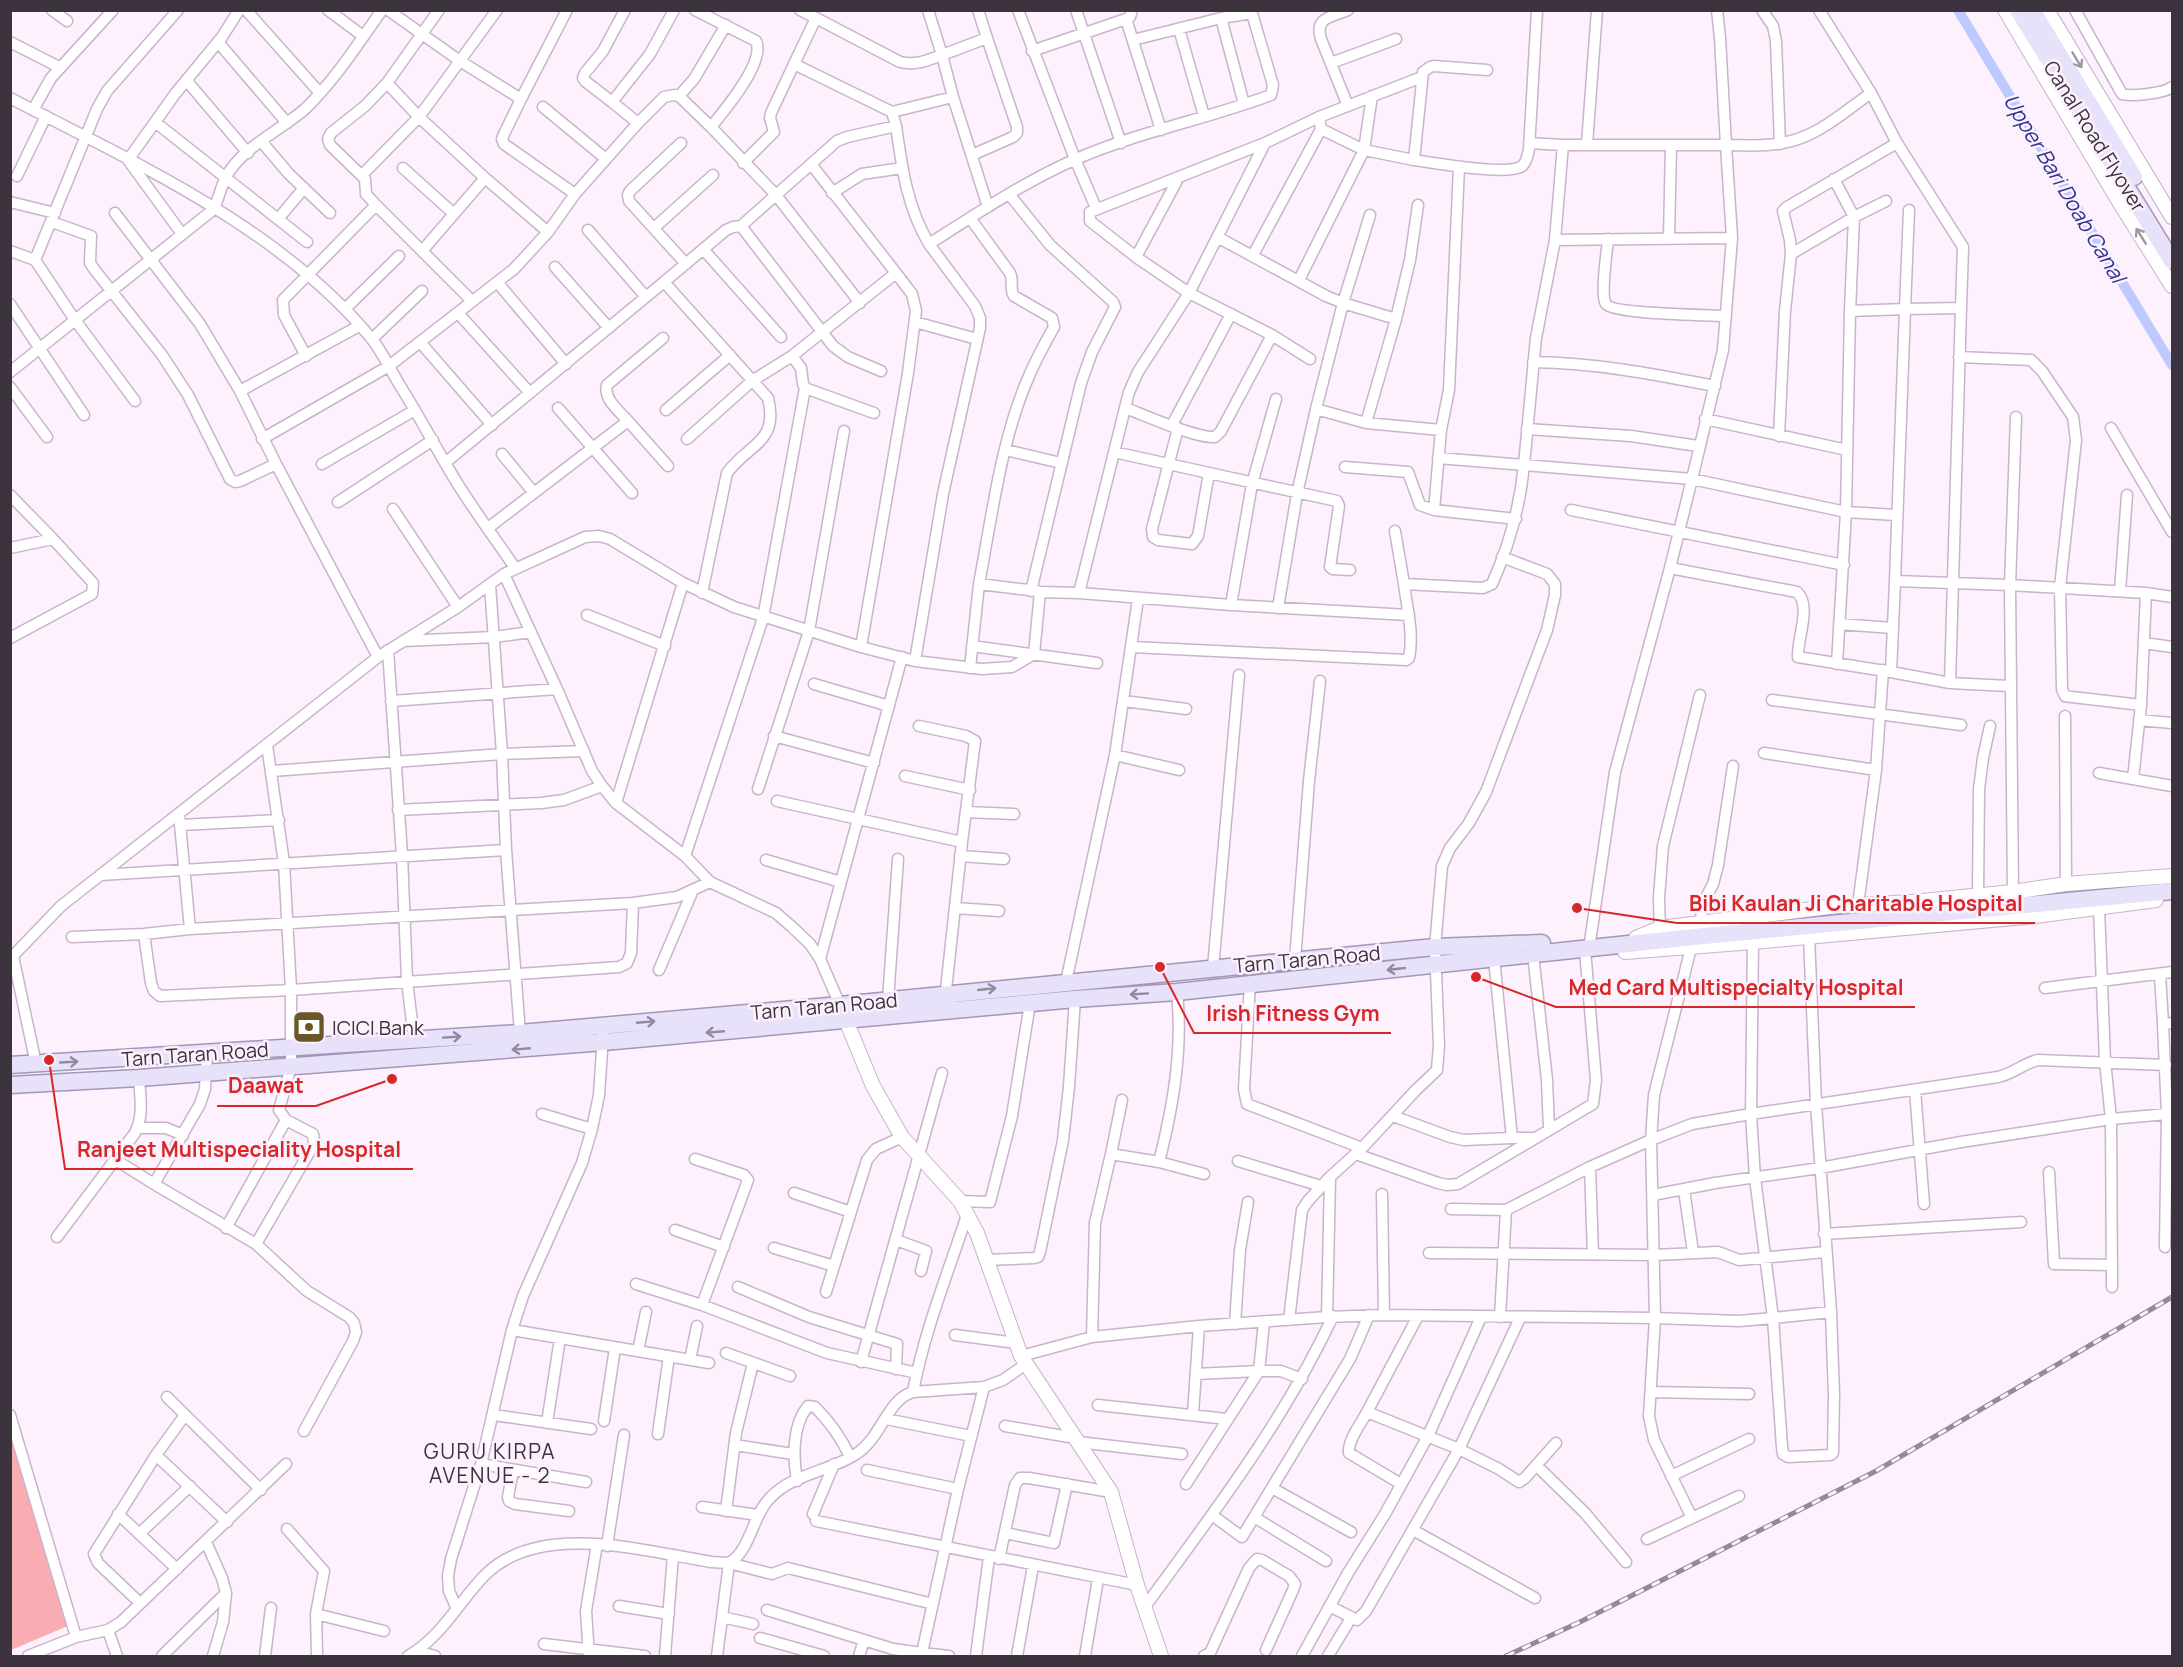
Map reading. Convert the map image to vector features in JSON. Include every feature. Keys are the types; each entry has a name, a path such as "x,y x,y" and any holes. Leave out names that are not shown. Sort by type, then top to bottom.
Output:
{"main road":[{"name":"Canal Road Flyover","path":"2030,12 2172,239"},
{"name":"Canal Road Flyover","path":"2030,12 2172,261"},
{"path":"1592,946 2172,882"},
{"path":"1906,913 2172,891"},
{"name":"Tarn Taran Road","path":"10,1085 139,1078 291,1065 842,1012 945,1011 1177,992 1533,954 1592,946 1660,931 1906,913"},
{"name":"Tarn Taran Road","path":"842,1012 888,1000 946,993 1435,946 1592,946"},
{"name":"Tarn Taran Road","path":"10,1065 520,1033 603,1034"}],"street":[{"path":"52,10 67,21"},
{"path":"33,110 59,67 113,10"},
{"path":"35,260 97,109 107,91 178,10"},
{"path":"128,160 186,80 218,42 239,10"},
{"path":"246,10 319,92"},
{"path":"328,10 363,36"},
{"path":"10,372 214,209 226,177 261,141 305,108 338,72 382,10"},
{"path":"388,10 421,35 521,99"},
{"path":"439,10 387,82 365,106 331,133 328,139 330,145 362,175 366,184 366,194 472,301"},
{"path":"362,175 419,117 497,10"},
{"path":"567,10 502,139 504,144 575,194"},
{"path":"626,10 603,51 583,78 638,123"},
{"path":"612,102 650,54 674,10"},
{"path":"694,10 756,41 758,52 746,80 711,127"},
{"path":"800,10 909,65 987,38"},
{"path":"928,10 988,207"},
{"path":"972,155 1013,137 1017,133 978,10"},
{"path":"1018,10 1032,51 1096,208"},
{"path":"1076,10 1121,143"},
{"path":"1348,10 1324,20 1320,24 1319,32 1348,106"},
{"path":"1320,123 1364,150 1459,167 1516,169 1525,164 1529,143 1537,10"},
{"path":"1587,144 1597,10"},
{"path":"1250,983 1244,1089 1247,1104 1438,1183 1451,1185 1463,1181 1593,1104 1596,1080 1592,946 1615,772 1670,568 1723,350 1732,238 1717,10"},
{"path":"1762,10 1773,26 1776,41 1780,144"},
{"path":"1819,10 1871,93 1897,143 1963,247 1950,683"},
{"path":"2005,10 2172,286"},
{"path":"2075,10 2122,94 2167,91 2172,87"},
{"path":"929,244 1009,194 1075,159 1271,95 1273,91 1251,12 1133,40"},
{"path":"2030,12 2172,217"},
{"path":"1032,51 1129,15 1133,40 1161,130"},
{"path":"743,163 774,132 771,113 816,18"},
{"path":"1221,18 1244,104"},
{"path":"679,96 694,79 726,25"},
{"path":"1179,29 1204,116"},
{"path":"1331,63 1396,39"},
{"path":"10,42 59,67"},
{"path":"218,42 287,123"},
{"path":"794,64 892,111 953,97"},
{"path":"1414,159 1422,77 1426,69 1434,66 1486,70"},
{"path":"1310,359 1272,335 1189,293 1136,257 1090,221 1090,212 1320,123 1348,106 1422,77"},
{"path":"186,80 248,153"},
{"path":"387,82 419,117 548,232"},
{"path":"1529,143 1563,145 1780,144 1812,133 1871,93"},
{"path":"262,439 389,366 514,269 548,232 575,194 638,123 664,97 674,94 679,96 711,127 776,195 860,303"},
{"path":"1299,280 1364,150 1372,96"},
{"path":"10,98 128,160 214,209 263,240 307,274 345,309 372,339 445,463 515,568"},
{"path":"543,108 606,159"},
{"path":"892,111 902,168 918,225 929,244 975,306 980,318 943,494 915,661"},
{"path":"17,176 46,116"},
{"path":"155,122 307,242"},
{"path":"1253,255 1320,123"},
{"path":"445,463 726,230 741,226 837,141 896,126"},
{"path":"261,141 330,213"},
{"path":"681,143 628,195 629,201 686,264"},
{"path":"1079,593 1125,408 1138,372 1189,293 1265,143"},
{"path":"1779,436 1785,311 1791,254 1788,230 1783,215 1785,208 1897,143"},
{"path":"1404,584 1489,587 1496,576 1516,519 1521,496 1533,362 1555,240 1563,145"},
{"path":"1669,238 1671,145"},
{"path":"128,160 182,234"},
{"path":"811,164 912,294 916,303 908,373 861,646"},
{"path":"1434,510 1441,430 1449,390 1459,167"},
{"path":"403,168 454,214"},
{"path":"832,193 862,174 902,168"},
{"path":"654,228 713,175"},
{"path":"1136,257 1179,177"},
{"path":"422,251 485,178"},
{"path":"1834,179 1854,218 1844,565 1837,664"},
{"path":"278,219 304,188"},
{"path":"1009,194 1050,245 1113,302 1115,307 1114,313 1092,352 1081,382 1061,463 1036,591 1034,654"},
{"path":"1791,254 1886,201"},
{"path":"10,202 53,218 91,236 90,263 110,292 169,365 188,395 230,479 235,482 240,481 276,464"},
{"path":"306,356 282,308 284,300 376,205"},
{"path":"1366,423 1410,260 1418,205"},
{"path":"1858,905 1876,770 1880,715 1893,628 1909,210"},
{"path":"115,213 200,324 240,391 262,439 378,657"},
{"path":"1278,608 1297,494 1316,409 1343,303 1370,215"},
{"path":"970,218 1010,273 1014,296 1052,318 1054,322 1054,327 1028,378 1006,450 979,584 970,668"},
{"path":"741,226 822,333 840,353 881,371"},
{"path":"588,230 646,297"},
{"path":"1219,237 1326,296 1396,318"},
{"path":"1555,240 1732,238"},
{"path":"1608,239 1604,291 1608,306 1614,309 1726,316"},
{"path":"704,249 781,337"},
{"path":"10,251 35,260 75,320 135,401"},
{"path":"345,309 399,256"},
{"path":"555,267 609,328"},
{"path":"687,439 752,381 792,356 896,273"},
{"path":"497,282 566,364"},
{"path":"664,282 768,398 772,420 764,437 727,473 702,593"},
{"path":"372,339 422,291"},
{"path":"10,304 84,415"},
{"path":"1850,311 1961,308"},
{"path":"458,313 530,393"},
{"path":"1209,473 1196,541 1189,545 1158,540 1153,537 1152,529 1169,464 1175,427 1230,314"},
{"path":"915,321 977,339"},
{"path":"240,391 359,326"},
{"path":"1125,408 1205,437 1215,437 1272,335"},
{"path":"663,338 607,385 606,391 607,397 668,466"},
{"path":"420,342 492,424"},
{"path":"666,410 730,356"},
{"path":"685,856 763,618 805,388 801,368 792,356"},
{"path":"1959,357 2031,360 2042,371 2073,417 2076,440 2060,587 2063,694 2141,705"},
{"path":"1533,362 1578,363 1715,386"},
{"path":"10,387 47,437"},
{"path":"805,388 874,413"},
{"path":"1231,605 1252,484 1276,399"},
{"path":"558,408 632,493"},
{"path":"1316,409 1366,423 1441,430"},
{"path":"322,464 415,410"},
{"path":"2013,892 2009,687 2016,417"},
{"path":"1705,419 1847,450"},
{"path":"488,528 628,422"},
{"path":"2111,428 2172,532"},
{"path":"1527,429 1631,436 1698,446"},
{"path":"758,789 809,631 844,431"},
{"path":"338,502 433,440"},
{"path":"1006,450 1061,463"},
{"path":"1114,452 1297,494 1338,501 1330,567 1350,570"},
{"path":"502,453 534,493"},
{"path":"1438,458 1692,479 1846,512 1896,515"},
{"path":"1345,467 1408,472 1420,504 1434,510 1516,519"},
{"path":"10,495 93,583 92,594 11,634"},
{"path":"2120,591 2127,495"},
{"path":"393,509 458,607"},
{"path":"1571,510 1844,565"},
{"path":"1132,647 1406,660 1410,647 1409,615 1395,531"},
{"path":"36,1064 11,957 61,906 100,874 179,819 267,745 378,657 458,607 504,574 585,537 599,536 610,539 702,593 763,618 915,661 970,668 1012,667 1034,654"},
{"path":"10,548 53,539"},
{"path":"1289,1320 1301,1216 1308,1201 1437,1070 1439,1046 1435,946 1440,876 1444,858 1469,823 1486,792 1547,630 1556,595 1555,584 1546,574 1502,557"},
{"path":"1670,568 1797,592 1802,598 1803,615 1798,657 1950,683 2009,687"},
{"path":"504,574 592,771 602,786 616,803 685,856 710,882 776,913 810,944 820,959 873,1086 902,1137 960,1200 977,1233 1024,1360 1111,1492 1144,1608 1161,1656"},
{"path":"1895,581 2060,587 2172,597"},
{"path":"616,803 683,583"},
{"path":"979,584 1138,599 1409,615"},
{"path":"490,585 520,1033"},
{"path":"2133,779 2141,705 2146,593"},
{"path":"1066,982 1115,755 1138,599"},
{"path":"587,615 665,646"},
{"path":"1839,624 1893,628"},
{"path":"403,641 494,637 531,632"},
{"path":"2144,644 2172,647"},
{"path":"972,646 1097,663"},
{"path":"388,650 402,855 407,980 414,1040"},
{"path":"820,959 902,657"},
{"path":"1212,968 1239,675"},
{"path":"1295,960 1308,793 1320,681"},
{"path":"814,684 890,705"},
{"path":"391,701 557,689"},
{"path":"1700,695 1663,846 1659,897 1660,931 1858,905 1978,896 2066,884 2172,876"},
{"path":"1772,700 1961,725"},
{"path":"1124,701 1186,709"},
{"path":"2065,716 2066,884"},
{"path":"2139,720 2172,723"},
{"path":"919,726 966,736 975,741 960,856 945,1011"},
{"path":"1978,896 1979,789 1990,726"},
{"path":"774,736 874,763"},
{"path":"256,1244 314,1144 313,1134 286,1120 279,1110 291,1065 291,990 284,863 267,745"},
{"path":"272,771 502,754 584,751"},
{"path":"1764,753 1876,770"},
{"path":"1115,755 1179,770"},
{"path":"1702,924 1701,907 1713,884 1718,865 1733,766"},
{"path":"2099,773 2172,786"},
{"path":"905,776 970,790"},
{"path":"398,810 504,806 564,800 602,786"},
{"path":"777,801 962,842"},
{"path":"966,812 1014,814"},
{"path":"179,819 279,820"},
{"path":"179,819 190,929"},
{"path":"100,874 506,850"},
{"path":"960,856 1004,859"},
{"path":"888,1000 898,859"},
{"path":"766,860 842,882"},
{"path":"72,937 633,903 677,897 710,882"},
{"path":"659,970 693,890"},
{"path":"1592,946 1627,952 1691,948 2099,908 2172,898"},
{"path":"144,934 154,991 160,996 291,990 407,980 619,967 627,963 631,953 633,903"},
{"path":"955,908 999,910"},
{"path":"2099,908 2105,1061 2111,1119 2112,1287"},
{"path":"1753,942 1750,1114 1764,1259 1773,1318 1783,1454 1792,1458 1830,1455 1835,1445 1831,1312 1816,1104 1809,936"},
{"path":"1691,948 1654,1095 1651,1140 1655,1318 1650,1427 1654,1440 1692,1518"},
{"path":"1533,954 1547,1080 1549,1129"},
{"path":"1494,958 1512,1138"},
{"path":"2046,988 2172,972"},
{"path":"2160,974 2168,1023 2165,1247"},
{"path":"1159,1162 1173,1101 1178,1064 1177,992"},
{"path":"986,1260 1034,1258 1038,1257 1040,1252 1063,1140 1075,999"},
{"path":"960,1200 990,1202 1012,1116 1030,1003"},
{"path":"457,1609 449,1591 448,1576 451,1559 482,1464 512,1330 531,1278 582,1163 592,1129 599,1095 603,1034"},
{"path":"154,1185 200,1104 205,1089 207,1054"},
{"path":"1451,1209 1506,1210 1590,1167 1692,1124 2008,1075 2038,1060 2166,1065"},
{"path":"861,1362 942,1073"},
{"path":"57,1237 138,1128 141,1111 139,1078"},
{"path":"1915,1090 1924,1204"},
{"path":"1092,1337 1095,1223 1122,1100"},
{"path":"543,1114 592,1129"},
{"path":"1653,1195 2111,1119 2167,1114"},
{"path":"1393,1116 1464,1140 1534,1138"},
{"path":"226,1228 286,1120"},
{"path":"138,1128 166,1128 183,1135"},
{"path":"826,1292 871,1153 902,1137"},
{"path":"1111,1154 1159,1162 1204,1174"},
{"path":"695,1159 744,1175 748,1180 702,1305"},
{"path":"116,1160 154,1185 256,1244 307,1291 349,1317 354,1323 356,1332 353,1341 304,1431"},
{"path":"1238,1161 1321,1186"},
{"path":"1590,1167 1593,1254"},
{"path":"2049,1172 2054,1264 2112,1265"},
{"path":"1144,1608 1212,1515 1302,1379 1330,1316 1330,1177"},
{"path":"1684,1190 1693,1252"},
{"path":"794,1193 851,1212"},
{"path":"1382,1194 1384,1315"},
{"path":"1235,1324 1242,1229 1248,1202"},
{"path":"1500,1317 1506,1210"},
{"path":"913,1392 967,1215"},
{"path":"1824,1234 2021,1222"},
{"path":"675,1230 724,1247"},
{"path":"896,1240 926,1251 921,1271"},
{"path":"774,1248 834,1266"},
{"path":"1429,1253 1655,1255 1722,1252 1735,1260 1825,1252"},
{"path":"636,1284 702,1305 817,1350 861,1362 917,1373"},
{"path":"738,1287 809,1317 867,1337 897,1344 896,1369"},
{"path":"638,1351 646,1312"},
{"path":"717,1656 729,1563 740,1554 758,1515 769,1498 782,1488 850,1456 871,1442 897,1401 913,1392 984,1387 1003,1380 1024,1360 1092,1337 1199,1326 1369,1315 1739,1321 1831,1312"},
{"path":"1212,1515 1242,1537 1350,1359 1369,1315"},
{"path":"1401,1484 1349,1453 1352,1441 1418,1316"},
{"path":"1302,1656 1428,1436 1481,1317"},
{"path":"1331,1607 1351,1618 1360,1619 1366,1611 1459,1449 1520,1318"},
{"path":"1186,1484 1260,1371 1264,1322"},
{"path":"690,1360 697,1326"},
{"path":"1193,1414 1199,1326"},
{"path":"512,1330 710,1363"},
{"path":"955,1335 1016,1342"},
{"path":"547,1423 560,1338"},
{"path":"604,1421 615,1348"},
{"path":"726,1353 790,1376"},
{"path":"658,1434 669,1356"},
{"path":"726,1511 735,1445 753,1363"},
{"path":"1196,1374 1281,1371 1302,1379"},
{"path":"922,1653 958,1489 984,1387"},
{"path":"1651,1392 1749,1394"},
{"path":"167,1397 261,1490"},
{"path":"1098,1405 1227,1419"},
{"path":"797,1481 793,1454 805,1409 812,1406 826,1418 836,1430 850,1456"},
{"path":"1367,1412 1459,1449 1499,1468 1519,1482 1556,1443"},
{"path":"10,1415 76,1637"},
{"path":"140,1603 94,1559 95,1549 185,1415"},
{"path":"494,1415 591,1429"},
{"path":"886,1419 971,1436"},
{"path":"1005,1426 1077,1440 1182,1454"},
{"path":"589,1653 586,1611 624,1435"},
{"path":"1671,1476 1749,1439"},
{"path":"735,1445 793,1454"},
{"path":"156,1455 227,1522"},
{"path":"28,1656 76,1637 108,1630 121,1622 286,1464"},
{"path":"482,1464 586,1482"},
{"path":"834,1464 814,1518 994,1558 1137,1585"},
{"path":"1536,1465 1585,1513 1626,1562"},
{"path":"513,1470 509,1501 515,1504 569,1511"},
{"path":"867,1470 958,1489"},
{"path":"976,1656 994,1558 1005,1533 1018,1480 1025,1477 1111,1492"},
{"path":"1005,1533 1054,1543 1067,1484"},
{"path":"140,1533 190,1486"},
{"path":"1272,1488 1351,1533"},
{"path":"1647,1539 1739,1496"},
{"path":"702,1508 758,1515"},
{"path":"118,1514 177,1569"},
{"path":"1254,1517 1326,1562"},
{"path":"287,1529 324,1571 316,1614 317,1656"},
{"path":"1413,1530 1535,1598"},
{"path":"206,1542 226,1593 223,1622 213,1656"},
{"path":"413,1655 431,1640 488,1572 512,1556 541,1546 570,1543 602,1545 721,1564 729,1563 772,1574 788,1568 933,1605"},
{"path":"665,1656 674,1556"},
{"path":"1210,1655 1249,1568 1257,1560 1262,1560 1289,1576 1294,1584 1266,1650"},
{"path":"1017,1656 1033,1566"},
{"path":"1085,1656 1098,1579"},
{"path":"162,1656 226,1593"},
{"path":"619,1606 669,1614"},
{"path":"265,1656 271,1608"},
{"path":"767,1610 892,1649 949,1656"},
{"path":"316,1614 384,1631"},
{"path":"722,1617 753,1624"},
{"path":"1328,1656 1351,1618"},
{"path":"108,1630 117,1656"},
{"path":"760,1638 824,1656"},
{"path":"859,1656 864,1640"},
{"path":"544,1644 589,1653 645,1656"},
{"path":"413,1655 435,1656"}],"shaded area":[{"path":"10,1420 75,1623 11,1650 10,1650"}],"waterway":[{"name":"Upper Bari Doab Canal","path":"1958,10 2172,365"}],"railway":[{"path":"1506,1656 1580,1622 1876,1471 2172,1297"}],"place":[{"name":"Bibi Kaulan Ji Charitable Hospital","path":"1577,908"},
{"name":"Irish Fitness Gym","path":"1160,967"},
{"name":"Med Card Multispecialty Hospital","path":"1476,977"},
{"name":"ICICI Bank","path":"309,1027"},
{"name":"Ranjeet Multispeciality Hospital","path":"49,1060"},
{"name":"Daawat","path":"392,1079"}],"district":[{"name":"GURU KIRPA AVENUE - 2","path":"490,1463"}]}
